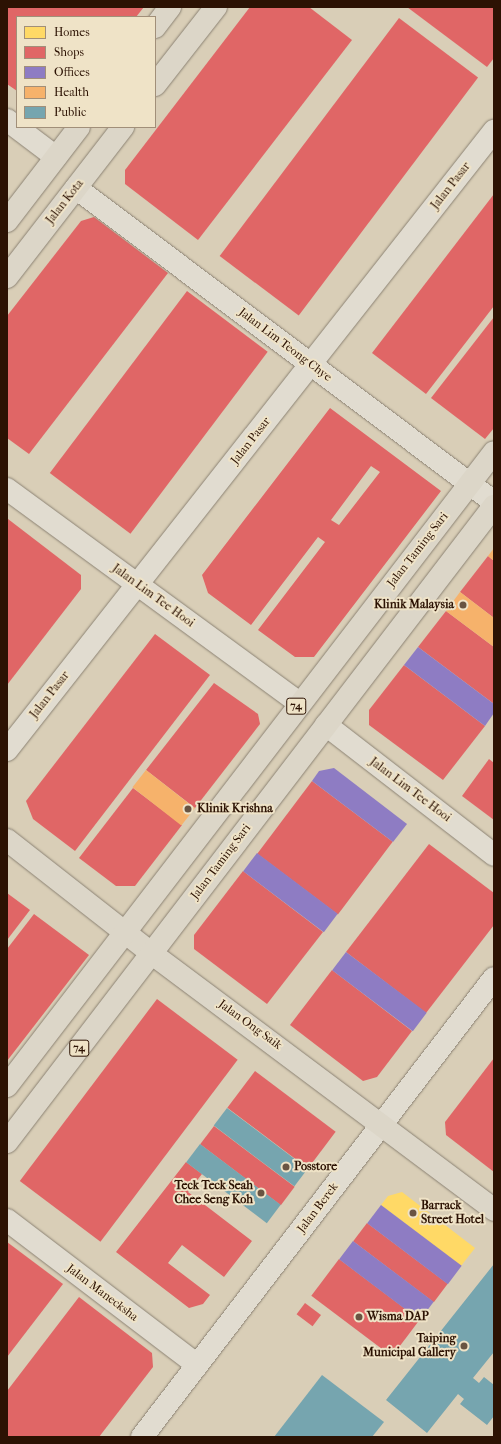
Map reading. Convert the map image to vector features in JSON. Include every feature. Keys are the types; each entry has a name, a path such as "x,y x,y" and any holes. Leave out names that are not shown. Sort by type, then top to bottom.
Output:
{"main road":[{"path":"156,26 170,7"},
{"path":"156,84 216,7"},
{"path":"7,221 78,128"},
{"name":"Jalan Kota","path":"7,277 122,128"},
{"name":"Jalan Taming Sari","path":"7,1086 124,930 494,452"},
{"name":"Jalan Taming Sari","path":"7,1142 494,506"},
{"name":"Jalan Ong Saik","path":"7,840 124,930 151,953 494,1210"}],"street":[{"path":"7,120 16,127"},
{"path":"18,128 56,157"},
{"name":"Jalan Pasar","path":"7,750 494,131"},
{"name":"Jalan Lim Teong Chye","path":"76,188 494,502"},
{"name":"Jalan Lim Tee Hooi","path":"7,489 299,703"},
{"name":"Jalan Lim Tee Hooi","path":"326,725 494,855"},
{"name":"Jalan Berek","path":"142,1437 494,978"},
{"name":"Jalan Manecksha","path":"7,1220 197,1365"}],"building: Homes":[{"path":"402,1192 475,1248 461,1266 381,1205 388,1196"}],"building: Shops":[{"path":"7,7 144,7 137,16 16,16 16,90 7,84"},
{"path":"250,7 309,7 352,40 198,240 125,184 125,170"},
{"path":"407,7 494,7 494,58 487,67"},
{"path":"399,18 478,78 299,316 220,256"},
{"path":"494,194 494,306 426,394 372,353"},
{"path":"94,217 168,273 29,454 7,438 7,316 81,221"},
{"path":"187,291 268,352 130,534 50,473"},
{"path":"494,317 494,428 485,439 431,398"},
{"path":"330,408 441,491 314,657 295,657 258,630 325,542 318,537 251,625 208,593 202,575","holes":["371,466 380,472 339,525 331,520"]},
{"path":"8,519 81,575 81,589 7,685"},
{"path":"488,556 494,561 494,618 460,592"},
{"path":"446,611 494,647 494,704 418,647"},
{"path":"155,634 210,675 75,851 33,819 26,801"},
{"path":"404,665 485,726 443,780 369,725 369,710"},
{"path":"214,683 258,714 260,724 195,808 146,770"},
{"path":"489,759 494,763 494,820 462,796"},
{"path":"312,781 393,842 338,914 257,854"},
{"path":"133,788 182,825 135,886 116,886 79,858"},
{"path":"429,844 494,893 494,925 426,1013 346,952"},
{"path":"243,871 323,932 267,1004 194,949 194,935"},
{"path":"7,893 30,910 7,940"},
{"path":"34,914 89,955 7,1061 7,949"},
{"path":"332,970 412,1031 377,1077 363,1081 290,1025"},
{"path":"157,999 238,1060 100,1242 20,1181"},
{"path":"494,1058 494,1172 446,1135 445,1122"},
{"path":"255,1071 336,1132 308,1169 227,1108"},
{"path":"214,1126 295,1187 281,1205 200,1144"},
{"path":"186,1162 202,1174 188,1192 252,1241 224,1277 182,1245 168,1263 210,1295 203,1304 189,1308 116,1252"},
{"path":"367,1223 448,1284 434,1302 353,1241"},
{"path":"7,1242 63,1284 7,1357"},
{"path":"339,1259 420,1320 392,1357 311,1296"},
{"path":"79,1297 152,1353 153,1367 99,1437 7,1437 7,1391"},
{"path":"305,1303 321,1315 313,1326 297,1314"}],"building: Offices":[{"path":"418,647 494,704 494,713 485,726 404,665"},
{"path":"334,768 407,824 393,842 312,781 319,771"},
{"path":"257,853 338,914 324,932 243,871"},
{"path":"346,952 427,1013 413,1031 332,970"},
{"path":"381,1205 462,1266 448,1284 367,1223"},
{"path":"353,1241 434,1302 420,1320 339,1259"}],"building: Health":[{"path":"494,548 494,561 488,556"},
{"path":"460,592 494,618 494,647 446,611"},
{"path":"146,770 195,808 181,826 132,787"}],"building: Public":[{"path":"227,1108 308,1169 294,1186 214,1126"},
{"path":"200,1144 281,1205 267,1223 186,1162"},
{"path":"494,1264 494,1352 473,1378 479,1383 484,1377 494,1385 494,1416 487,1425 460,1404 464,1399 458,1394 427,1433 386,1400"},
{"path":"322,1375 384,1422 372,1437 274,1437"}],"place":[{"name":"Klinik Malaysia","path":"463,605"},
{"name":"Klinik Krishna","path":"188,809"},
{"name":"Posstore","path":"286,1167"},
{"name":"Teck Teck Seah Chee Seng Koh","path":"261,1193"},
{"name":"Barrack Street Hotel","path":"413,1213"},
{"name":"Wisma DAP","path":"359,1317"},
{"name":"Taiping Municipal Gallery","path":"464,1346"}]}
